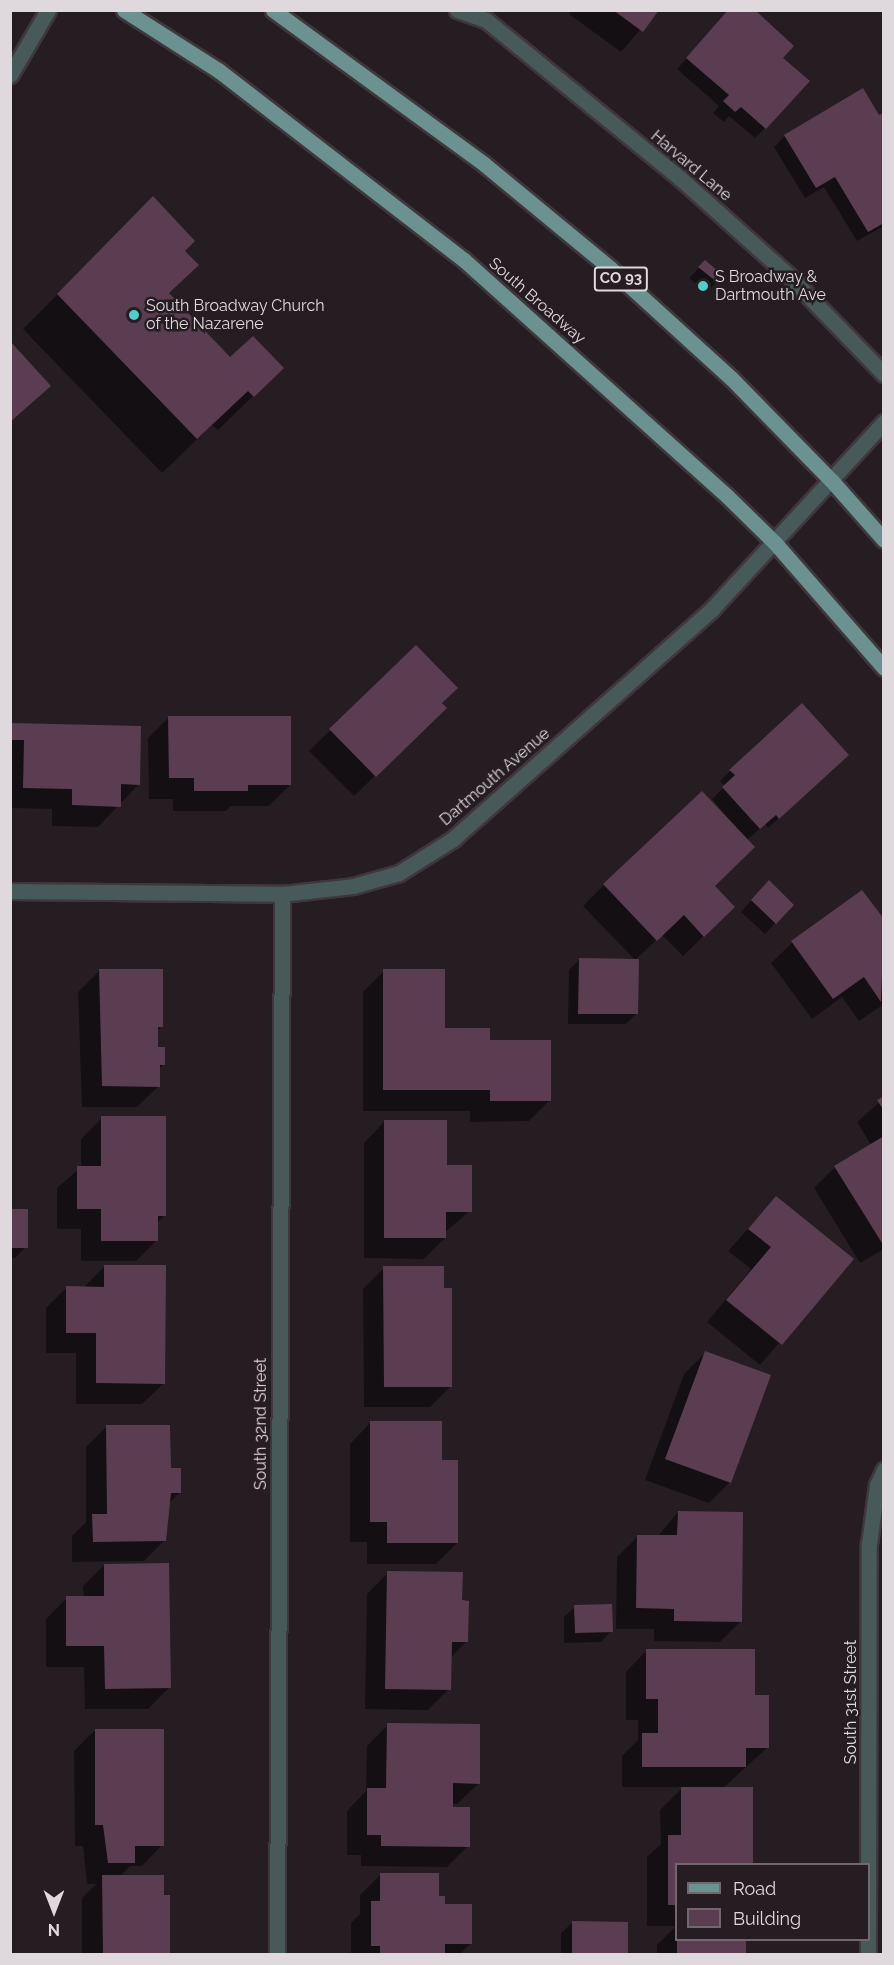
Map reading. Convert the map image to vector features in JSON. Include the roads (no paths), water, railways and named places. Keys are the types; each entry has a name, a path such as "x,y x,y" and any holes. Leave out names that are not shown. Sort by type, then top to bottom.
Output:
{"main road":[{"name":"South Broadway","path":"124,10 218,70 464,260 654,428 775,543 884,668"},
{"name":"CO 93","path":"273,10 484,164 610,268 730,378 831,480 884,540"}],"street":[{"path":"12,71 48,10"},
{"name":"Harvard Lane","path":"457,10 486,20 681,179 788,275 884,374"},
{"name":"Dartmouth Avenue","path":"10,891 282,894 353,886 399,873 453,839 712,609 884,422"},
{"name":"South 32nd Street","path":"277,1954 282,894"},
{"name":"South 31st Street","path":"868,1863 869,1544 877,1485 884,1470"}],"place":[{"name":"S Broadway & Dartmouth Ave","path":"703,286"},
{"name":"South Broadway Church of the Nazarene","path":"134,315"}]}
